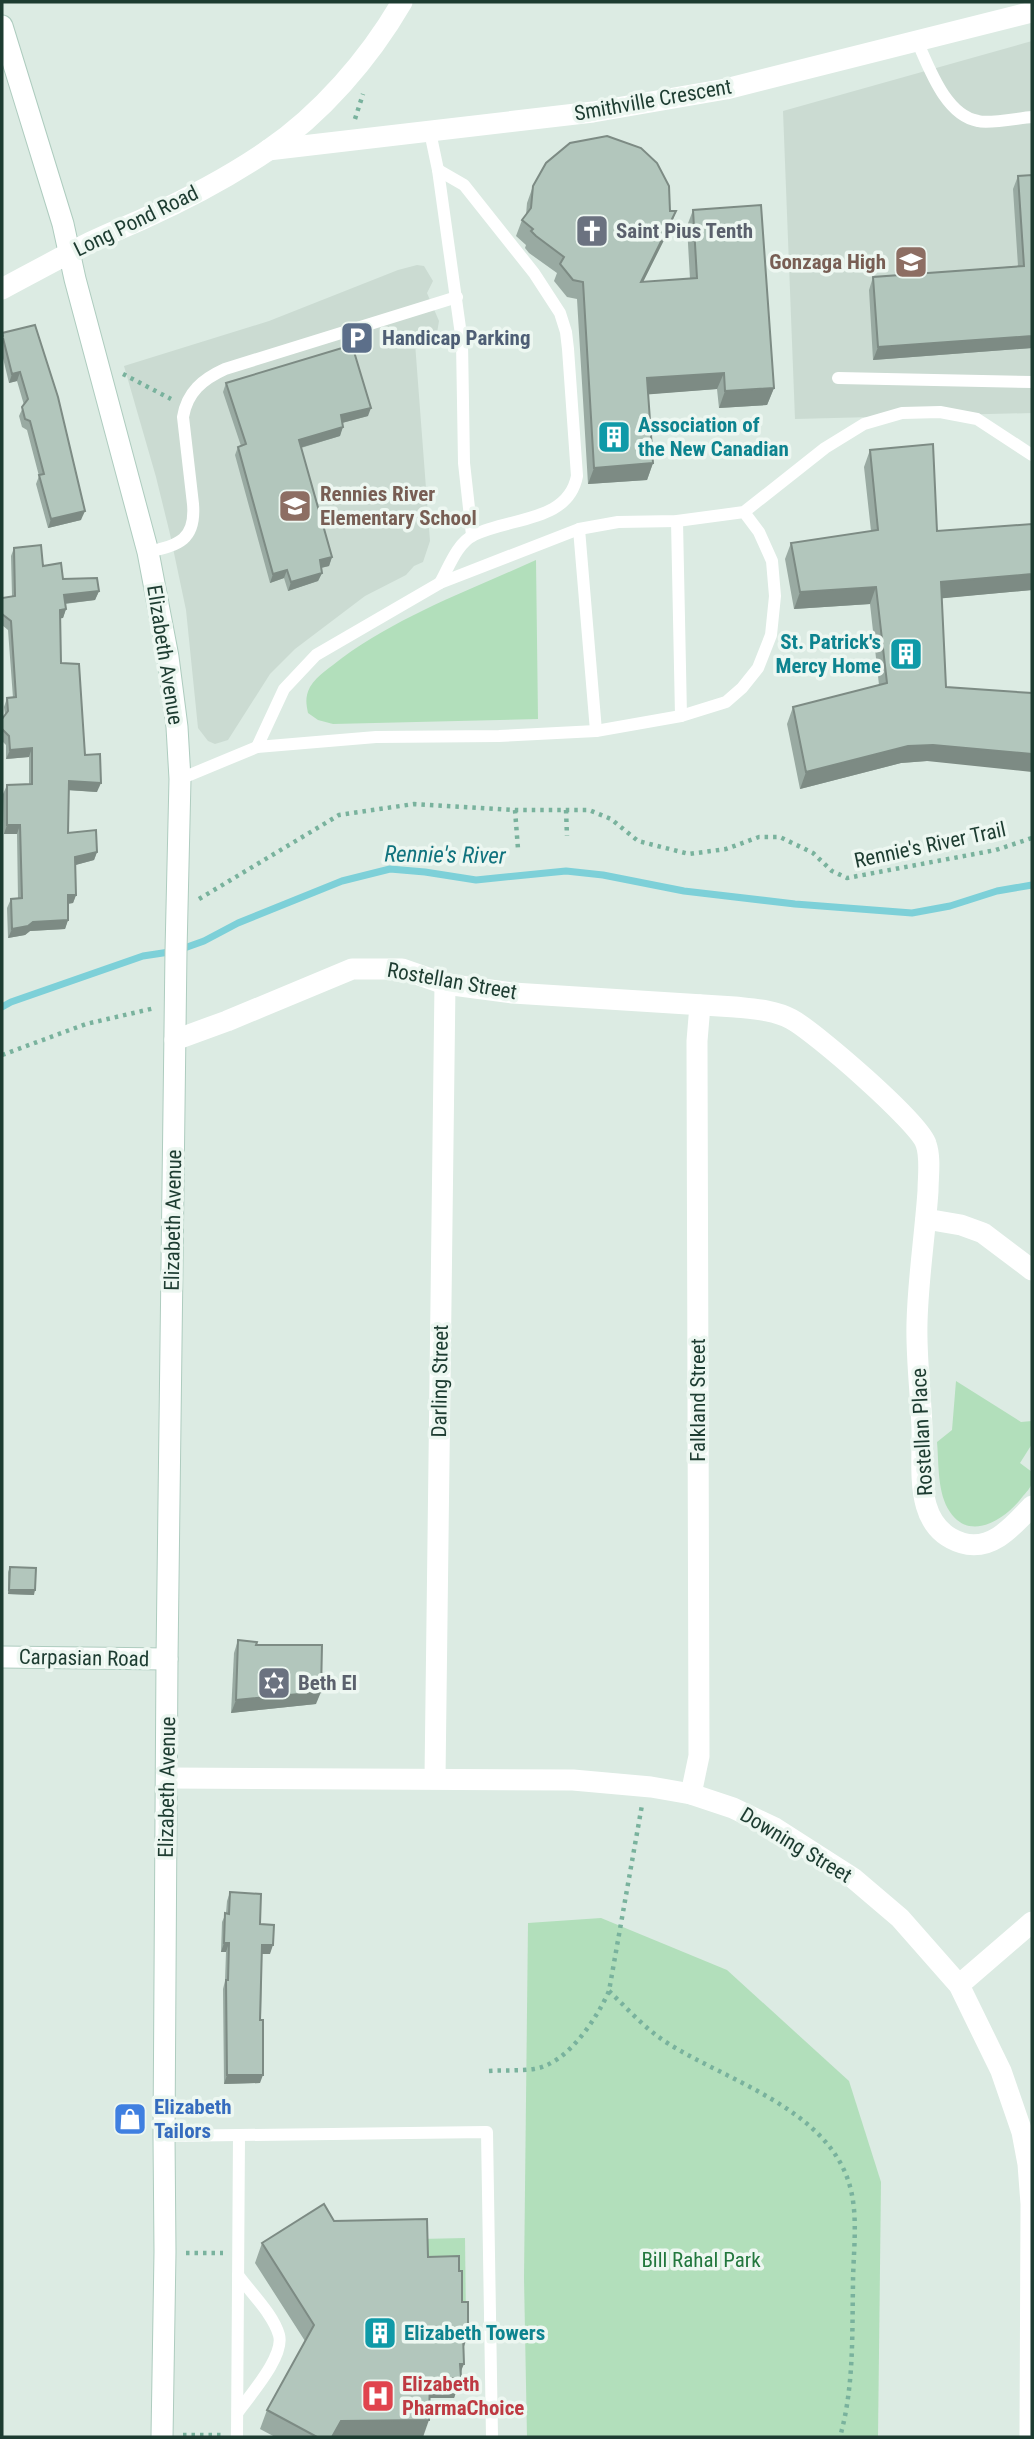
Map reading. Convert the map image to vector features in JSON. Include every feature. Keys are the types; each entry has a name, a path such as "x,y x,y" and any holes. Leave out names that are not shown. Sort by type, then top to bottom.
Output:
{"street":[{"name":"Long Pond Road","path":"2,289 69,253 213,184 268,150 300,124 355,68 391,22 402,2"},
{"name":"Smithville Crescent","path":"268,150 593,112 726,89 1032,12"},
{"name":"Elizabeth Avenue","path":"2,26 63,224 148,552 168,657 177,727 180,779 175,981 163,2136 173,2436"},
{"name":"Rostellan Street","path":"175,1040 352,969 402,969 445,984 513,993 701,1005"},
{"name":"Darling Street","path":"435,1778 445,984"},
{"name":"Rostellan Place","path":"701,1005 764,1010 789,1018 820,1039 921,1132 927,1145 926,1219 917,1351 922,1408 924,1500 929,1518 940,1531 971,1546 989,1542 1009,1531 1032,1506"},
{"name":"Falkland Street","path":"691,1794 699,1756 697,1041 701,1005"},
{"path":"926,1219 961,1225 983,1233 1032,1270"},
{"name":"Carpasian Road","path":"2,1657 167,1659"},
{"name":"Downing Street","path":"168,1778 573,1780 651,1787 691,1794 733,1808 775,1828 853,1878 900,1918 959,1985 1001,2071 1022,2132 1028,2164 1032,2279 1030,2437"},
{"path":"959,1985 1032,1922"}],"lane":[{"path":"917,41 937,86 957,111 978,121 1032,117"},
{"path":"430,132 439,170 462,342 464,463 472,535"},
{"path":"439,170 464,185 534,273 560,313 568,349 577,476 571,493 555,509 472,535 457,550 440,583"},
{"path":"148,552 170,547 181,541 192,529 194,519 183,417 185,406 194,390 205,378 225,369 457,297"},
{"path":"838,379 1032,382"},
{"path":"257,747 284,689 317,655 440,583 579,530 618,522 677,521 744,512 825,448 864,424 902,413 940,412 977,419 1032,455"},
{"path":"180,779 257,747 376,737 499,736 596,731 681,716 726,702 758,668 771,635 775,596 772,561 759,532 744,512"},
{"path":"677,521 681,716"},
{"path":"579,530 596,731"},
{"path":"163,2136 487,2132 492,2437"},
{"path":"232,2436 237,2412 239,2135"},
{"path":"237,2412 277,2355 280,2337 238,2275"}],"path":[{"path":"355,120 362,102 363,85"},
{"path":"122,374 185,406"},
{"name":"Rennie's River Trail","path":"196,900 253,864 339,816 414,804 515,810 589,810 611,819 638,841 689,854 726,849 759,837 780,837 813,853 832,871 847,878 996,850 1032,838"},
{"path":"515,810 518,849"},
{"path":"566,810 567,836"},
{"path":"2,1055 86,1024 156,1008"},
{"path":"489,2071 536,2069 552,2062 577,2040 598,2015 609,1991 642,1804"},
{"path":"609,1991 666,2042 717,2072 771,2097 792,2112 813,2130 842,2164 850,2186 854,2222 850,2400 841,2435"},
{"path":"194,2253 224,2253"},
{"path":"173,2436 232,2436"}],"shaded area":[{"name":"Gonzaga High","path":"1032,41 1032,413 795,419 783,111"},
{"name":"Rennies River Elementary School","path":"417,265 424,266 433,281 427,293 439,321 437,333 415,343 430,541 423,562 414,566 406,575 365,596 295,649 270,674 228,740 215,744 208,741 198,728 186,610 170,534 124,366 269,321"}],"green space":[{"path":"536,560 538,719 333,724 318,720 308,713 308,691 320,675 342,658 388,629 436,604"},
{"path":"956,1381 1021,1422 1032,1421 1032,1444 1020,1463 1032,1472 1031,1486 1008,1512 988,1524 978,1526 968,1526 950,1512 941,1487 937,1442 952,1430"},
{"name":"Bill Rahal Park","path":"601,1918 727,1970 849,2081 881,2182 878,2437 527,2437 524,2278 528,1923"},
{"path":"465,2238 466,2322 421,2276 420,2239"}],"building":[{"path":"607,136 641,148 657,163 669,186 670,211 676,211 641,282 697,278 693,210 761,205 774,388 725,391 724,373 647,378 653,463 594,468 583,282 573,280 560,264 564,257 536,236 531,231 533,229 522,220 531,208 533,186 546,163 570,143"},
{"path":"1032,175 1032,336 878,347 873,277 1024,266 1018,176"},
{"path":"35,325 58,397 85,511 51,519 39,475 44,474 30,421 25,419 22,407 28,399 20,372 12,374 3,338 2,344 2,333"},
{"path":"352,345 371,408 341,415 343,427 299,440 332,557 320,560 322,573 291,582 287,570 273,574 238,447 246,444 226,383"},
{"name":"St. Patrick's Mercy Home","path":"933,444 937,531 1032,524 1032,574 941,582 946,687 1032,693 1032,754 933,745 908,746 806,772 793,707 887,683 876,587 800,592 791,543 878,530 870,450"},
{"path":"41,545 43,566 61,563 63,579 97,578 99,591 64,595 66,609 60,610 61,663 79,664 85,755 100,754 101,783 69,781 68,833 96,830 97,852 75,857 76,895 68,895 68,920 33,922 28,926 12,929 11,899 22,898 20,825 7,825 7,785 32,784 32,748 10,750 9,736 2,729 2,719 8,711 7,698 16,697 11,621 2,614 2,598 15,596 14,548"},
{"path":"10,1567 36,1568 35,1590 9,1590"},
{"name":"Beth El","path":"238,1640 257,1642 256,1645 322,1645 321,1692 236,1700"},
{"path":"230,1892 261,1894 260,1924 274,1925 273,1945 262,1945 260,2020 263,2020 263,2075 227,2075 226,1980 229,1943 224,1943 225,1913 229,1914"},
{"path":"324,2204 334,2221 427,2219 428,2257 459,2256 462,2302 468,2302 468,2335 463,2335 464,2364 460,2364 461,2378 430,2379 429,2420 341,2421 332,2437 317,2437 267,2410 314,2325 262,2243"}],"waterway":[{"name":"Rennie's River","path":"2,1007 143,956 176,951 342,881 390,869 476,880 566,871 603,875 684,891 795,904 912,913 950,906 997,891 1032,885"}],"place":[{"name":"Saint Pius Tenth","path":"592,231"},
{"name":"Gonzaga High","path":"911,262"},
{"name":"Handicap Parking","path":"357,338"},
{"name":"Association of the New Canadian","path":"614,437"},
{"name":"Rennies River Elementary School","path":"295,506"},
{"name":"St. Patrick's Mercy Home","path":"906,654"},
{"name":"Beth El","path":"274,1683"},
{"name":"Elizabeth Tailors","path":"130,2119"},
{"name":"Elizabeth Towers","path":"380,2333"},
{"name":"Elizabeth PharmaChoice","path":"378,2396"}]}
